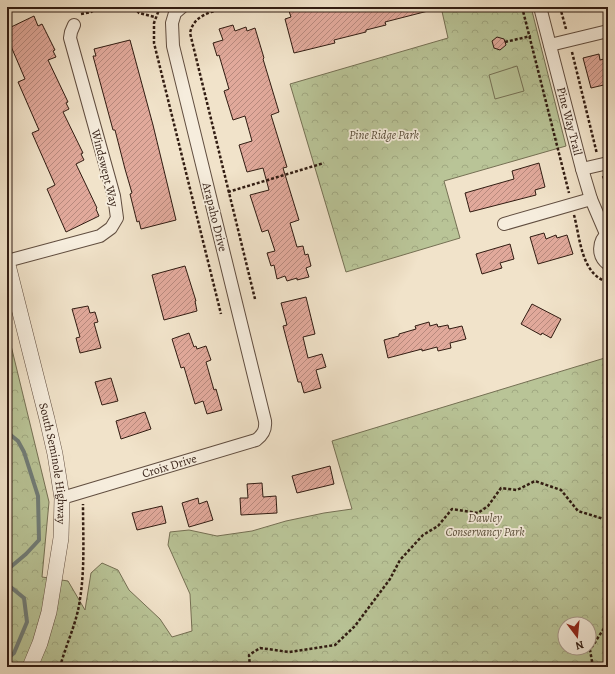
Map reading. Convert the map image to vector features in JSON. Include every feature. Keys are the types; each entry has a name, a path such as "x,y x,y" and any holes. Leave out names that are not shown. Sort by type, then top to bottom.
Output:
{"street":[{"name":"Pine Way Trail","path":"540,7 582,169 591,198 607,233 602,238 600,251 602,257 608,264"},
{"name":"Arapaho Drive","path":"179,10 172,23 171,30 174,46 265,421"},
{"name":"Windswept Way","path":"7,261 100,236 111,228 117,218 114,196 70,38 74,25"},
{"path":"550,45 608,31"},
{"path":"582,169 604,164"},
{"path":"504,224 591,198"},
{"name":"South Seminole Highway","path":"7,261 47,419 55,454 62,498 61,538 49,612 40,643 30,667"},
{"name":"Croix Drive","path":"62,498 256,440 262,435 266,427 265,421"}],"path":[{"path":"74,25 79,14 85,14 100,7"},
{"path":"134,7 139,13 155,17"},
{"path":"160,7 155,17 153,30 154,43 221,314"},
{"path":"228,7 201,15 191,27 190,33 255,299"},
{"path":"522,7 584,256 588,267 596,275 608,282"},
{"path":"560,7 604,164 608,188"},
{"path":"505,42 547,32"},
{"path":"228,192 324,163"},
{"path":"608,436 608,447"},
{"path":"250,667 249,656 260,648 289,652 335,645 355,626 390,579 400,560 423,535 438,526 452,509 478,513 488,506 501,488 517,490 535,481 561,490 578,511 608,521"},
{"path":"60,667 76,621 83,577 83,492"},
{"path":"593,667 590,650 608,622"}],"green space":[{"name":"Pine Ridge Park","path":"441,7 531,7 566,146 444,181 460,238 346,272 290,84 448,38"},
{"path":"517,66 524,91 495,99 489,75"},
{"name":"Dawley Conservancy Park","path":"7,329 49,502 42,577 68,581 85,610 91,573 102,563 118,570 129,590 160,619 172,637 192,631 190,594 168,545 170,532 189,530 217,536 252,531 286,521 352,509 332,441 608,357 608,667 7,667"}],"building":[{"path":"303,7 428,7 428,11 385,22 386,25 334,40 335,43 294,53 285,19 291,17 289,11"},
{"path":"34,16 38,26 42,24 55,50 53,51 56,57 48,60 68,102 66,103 69,109 63,112 83,153 81,154 84,160 76,164 97,208 96,209 99,216 66,232 47,189 55,185 32,133 39,130 18,82 25,79 7,37 7,29"},
{"path":"233,25 235,31 246,27 247,31 255,28 279,112 271,115 287,167 283,168 299,220 290,223 297,247 303,246 305,255 308,254 311,266 306,268 309,277 287,281 285,276 277,279 274,265 271,266 267,253 275,251 268,230 262,232 250,195 269,190 263,168 247,172 239,145 252,141 245,116 233,120 224,91 229,89 219,55 217,56 213,43 223,40 219,29"},
{"path":"497,37 504,39 506,45 500,50 494,48 492,41"},
{"path":"130,40 153,125 176,220 141,229 139,221 137,222 130,194 132,193 93,56 96,56 94,49"},
{"path":"599,54 600,60 608,58 608,84 591,88 583,58"},
{"path":"539,163 545,187 535,190 536,195 470,212 465,193 514,179 512,171"},
{"path":"544,233 546,239 556,235 557,238 567,235 573,254 538,264 530,237"},
{"path":"510,244 514,259 500,263 502,268 482,274 476,254"},
{"path":"185,266 196,301 197,311 164,320 152,275"},
{"path":"306,297 315,334 303,337 308,358 322,354 326,367 316,370 321,388 304,393 301,382 298,382 283,326 287,325 281,303"},
{"path":"532,304 561,319 551,338 542,333 541,335 521,324"},
{"path":"88,306 90,313 95,312 98,322 94,323 101,348 80,353 76,338 80,337 72,309"},
{"path":"429,322 430,326 437,324 438,327 448,325 449,329 462,326 466,339 450,343 451,348 438,351 437,347 422,351 422,349 388,358 384,340 399,336 399,334 416,329 415,326"},
{"path":"189,333 194,347 196,346 197,349 206,346 211,360 206,362 214,390 216,389 222,410 207,414 203,401 195,404 184,367 181,368 172,339"},
{"path":"111,378 118,401 102,405 95,382"},
{"path":"145,412 151,429 121,439 116,421"},
{"path":"330,466 334,484 297,493 292,476"},
{"path":"262,483 263,497 276,496 277,513 241,515 240,498 248,498 247,484"},
{"path":"198,498 199,504 207,501 213,520 189,527 182,503"},
{"path":"162,506 166,523 137,530 132,513"}],"waterway":[{"path":"7,432 18,441 24,452 38,496 39,540 26,554 7,570"},
{"path":"7,584 24,598 27,622 14,653 7,659"}]}
